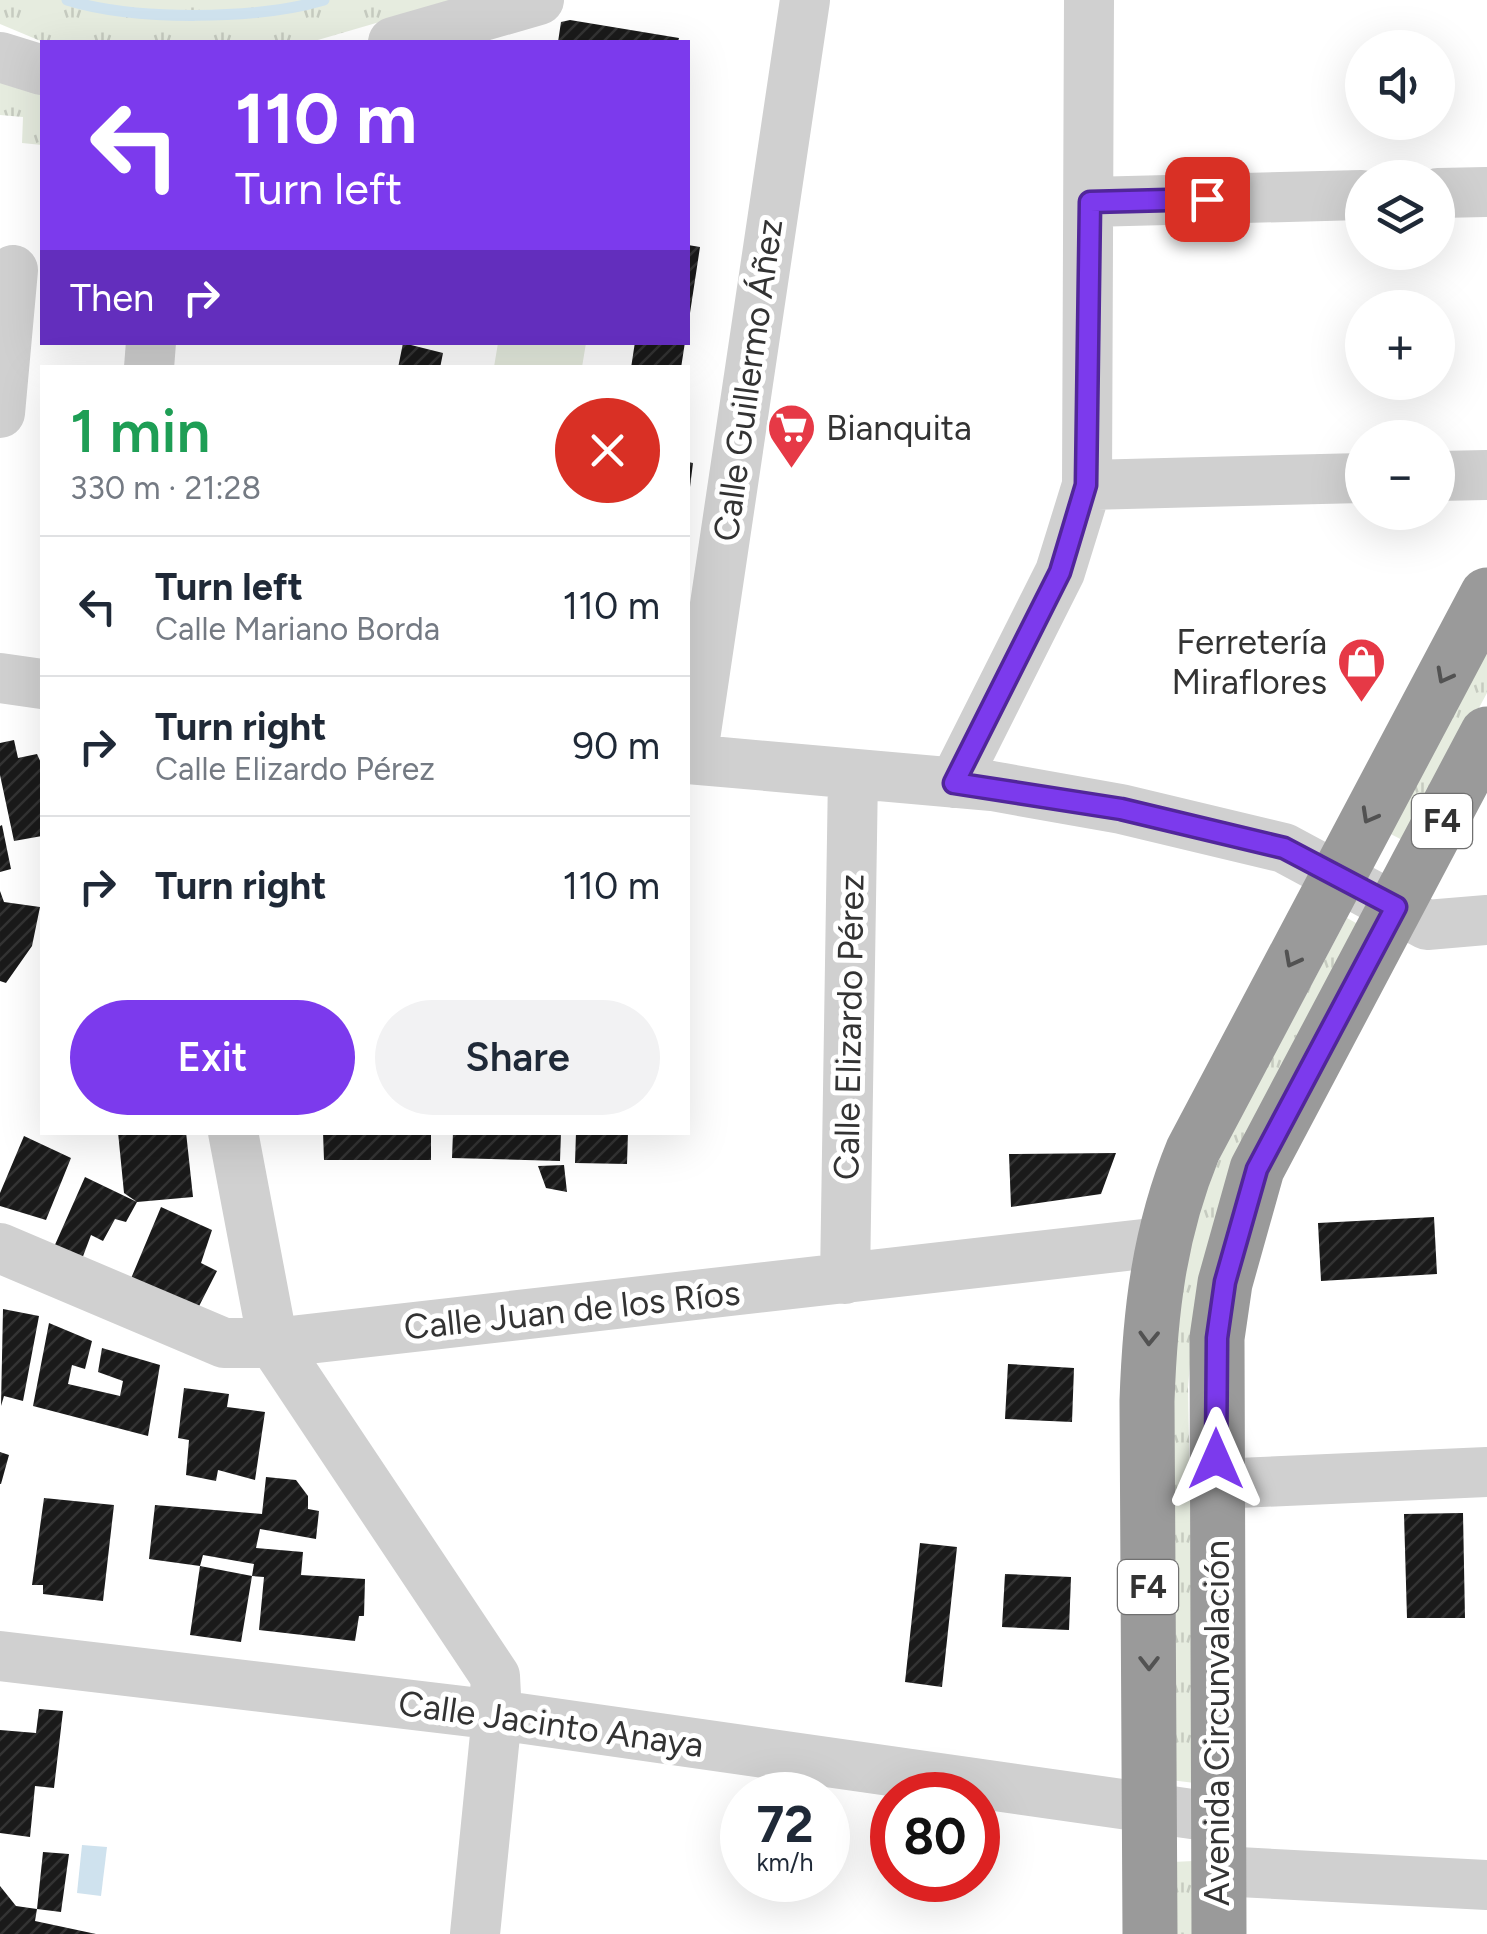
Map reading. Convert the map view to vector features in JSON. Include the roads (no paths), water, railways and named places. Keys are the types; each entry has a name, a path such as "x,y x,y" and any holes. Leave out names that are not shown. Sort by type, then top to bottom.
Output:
{"highway":[{"name":"Avenida Circunvalación","path":"1150,1934 1147,1401 1150,1322 1161,1242 1193,1150 1487,595"},
{"name":"Avenida Circunvalación","path":"1219,1934 1217,1338 1225,1282 1257,1169 1487,734"}],"street":[{"path":"401,40 539,0"},
{"name":"Calle Guillermo Áñez","path":"690,759 805,0"},
{"path":"954,783 1060,572 1086,485 1090,0"},
{"path":"0,56 40,69"},
{"path":"1455,193 1487,192"},
{"path":"1090,202 1345,195"},
{"path":"0,413 14,270"},
{"path":"1455,476 1487,475"},
{"path":"1086,485 1345,478"},
{"path":"0,678 40,684"},
{"path":"690,759 954,783 1103,806 1284,848 1337,873 1427,926 1487,920"},
{"name":"Calle Elizardo Pérez","path":"845,1279 853,775"},
{"path":"234,1135 274,1344 495,1676 498,1715 475,1934"},
{"name":"Calle Juan de los Ríos","path":"0,1248 224,1344 274,1344 1161,1242"},
{"path":"1216,1471 1487,1450"},
{"path":"1216,1471 1487,1472"},
{"name":"Calle Jacinto Anaya","path":"0,1656 498,1715 1150,1810 1220,1845 1487,1885"}],"water":[{"path":"82,1845 107,1847 101,1896 77,1893"}],"waterway":[{"path":"67,0 160,15 265,11 324,0"}],"place":[{"name":"Bianquita","path":"791,470"},
{"name":"Ferretería Miraflores","path":"1362,704"}]}
